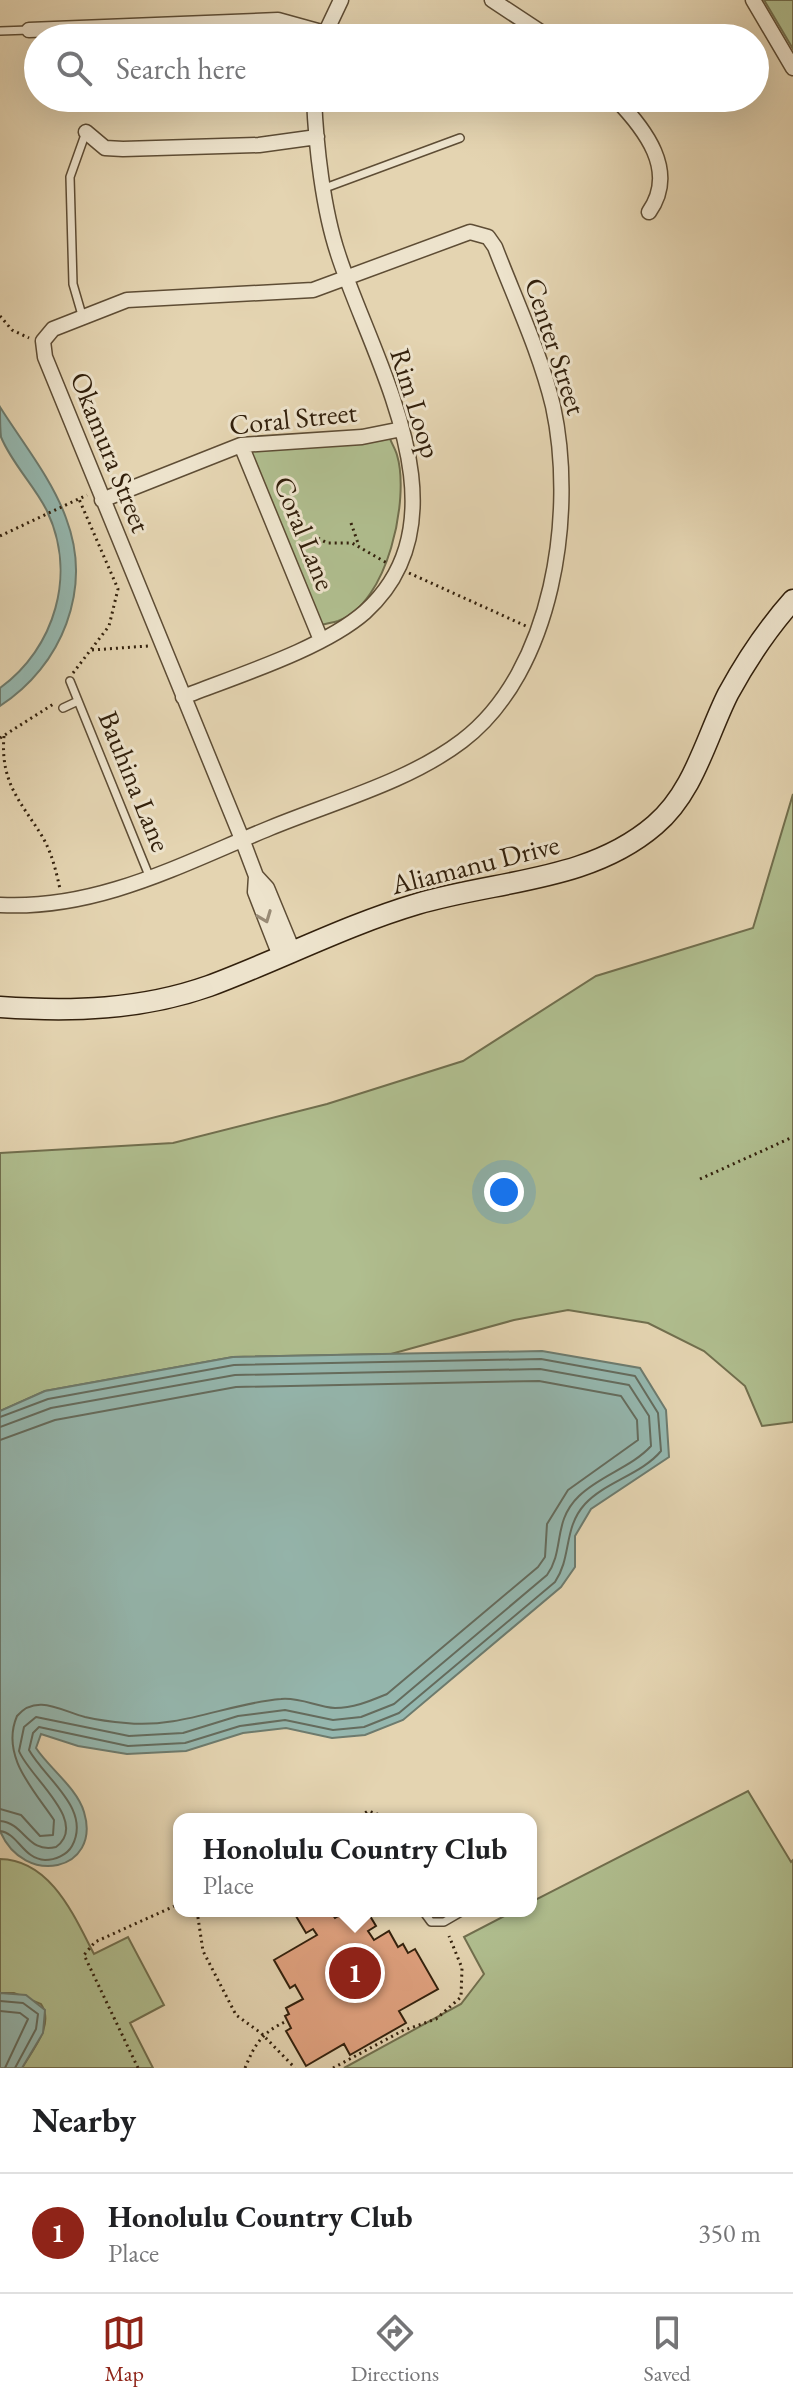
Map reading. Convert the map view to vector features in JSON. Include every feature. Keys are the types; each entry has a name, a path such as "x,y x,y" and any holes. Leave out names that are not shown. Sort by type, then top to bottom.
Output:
{"street":[{"path":"330,24 341,0"},
{"path":"492,0 529,24"},
{"path":"753,0 767,24"},
{"path":"178,24 278,20 290,24"},
{"path":"769,27 793,68"},
{"name":"Rim Loop","path":"183,697 321,640 364,612 383,593 398,568 407,540 412,490 409,454 337,252 315,112"},
{"path":"627,112 641,129 660,167 662,191 649,212"},
{"path":"86,132 105,148 123,149 259,145 317,137"},
{"name":"Center Street","path":"0,905 62,904 150,878 416,768 446,752 476,729 520,670 543,613 556,562 563,480 552,404 492,241 482,234 470,232 347,278"},
{"name":"Okamura Street","path":"287,953 267,888 256,876 96,497 43,352 49,332 82,315 135,298 294,292 328,286 347,278"},
{"name":"Coral Street","path":"96,497 241,445 362,437 402,429"},
{"name":"Coral Lane","path":"241,445 321,640"},
{"name":"Aliamanu Drive","path":"0,1007 63,1010 139,1004 208,986 287,953 450,894 585,865 637,839 656,824 681,794 729,694 793,600"}],"lane":[{"path":"0,31 24,30"},
{"path":"82,315 73,284 70,177 86,132"},
{"path":"325,188 460,138"},
{"name":"Bauhina Lane","path":"70,681 150,878"},
{"name":"Bauhina Lane","path":"63,708 78,701"},
{"path":"427,1917 437,1923 450,1917"}],"path":[{"path":"0,316 12,330 32,339"},
{"path":"0,536 79,499 96,497"},
{"path":"61,893 44,840 9,789 2,755 2,737 56,703 77,665 109,626 118,589 79,499"},
{"path":"351,523 359,546"},
{"path":"318,538 327,543 359,546 390,564"},
{"path":"406,571 528,627"},
{"path":"118,589 125,585"},
{"path":"92,650 150,645"},
{"path":"700,1179 793,1137"},
{"path":"138,2068 84,1955 95,1942 173,1907"},
{"path":"198,1917 203,1951 236,2015 263,2035 295,2068"},
{"path":"333,2068 402,2031 436,2019 461,1997 462,1968 449,1936"},
{"path":"245,2068 254,2043 287,2021"}],"green space":[{"path":"764,0 793,0 793,49"},
{"path":"388,433 397,455 400,497 391,548 382,572 370,594 355,611 338,621 315,627 241,445"},
{"path":"793,794 793,1422 762,1426 745,1386 704,1351 648,1323 568,1310 514,1320 391,1354 233,1357 45,1391 0,1411 0,1153 173,1143 327,1104 463,1061 596,976 753,928"},
{"path":"748,1791 791,1862 793,1860 793,2068 344,2068 461,2004 484,1974 464,1937 502,1917 537,1917 537,1899"},
{"path":"0,1859 18,1862 47,1879 69,1908 94,1954 128,1937 164,2005 130,2023 153,2068 22,2068 44,2029 45,2012 41,2004 14,1993 0,1993"}],"water":[{"path":"0,407 60,503 73,545 76,572 66,624 55,648 22,689 0,706 0,688 35,652 47,631 60,584 60,560 56,535 47,511 1,437"},
{"path":"542,1351 640,1368 666,1410 669,1457 591,1509 575,1536 575,1567 561,1587 403,1720 365,1735 332,1738 286,1728 243,1733 186,1751 127,1754 78,1746 41,1734 36,1748 80,1803 87,1832 82,1848 72,1859 58,1865 42,1866 26,1860 11,1849 0,1831 0,1411 45,1391 233,1357"},
{"path":"0,1993 26,1995 45,2010 43,2033 22,2068 0,2068"}],"building":[{"path":"297,1917 371,1917 376,1926 368,1931 374,1940 389,1931 398,1947 403,1944 408,1953 415,1949 438,1989 399,2011 406,2023 350,2055 344,2044 306,2066 286,2031 291,2028 285,2016 289,2014 286,2008 303,1999 295,1985 290,1988 274,1960 317,1935 313,1929 306,1933"}],"place":[{"name":"Honolulu Country Club","path":"355,1973"}]}
